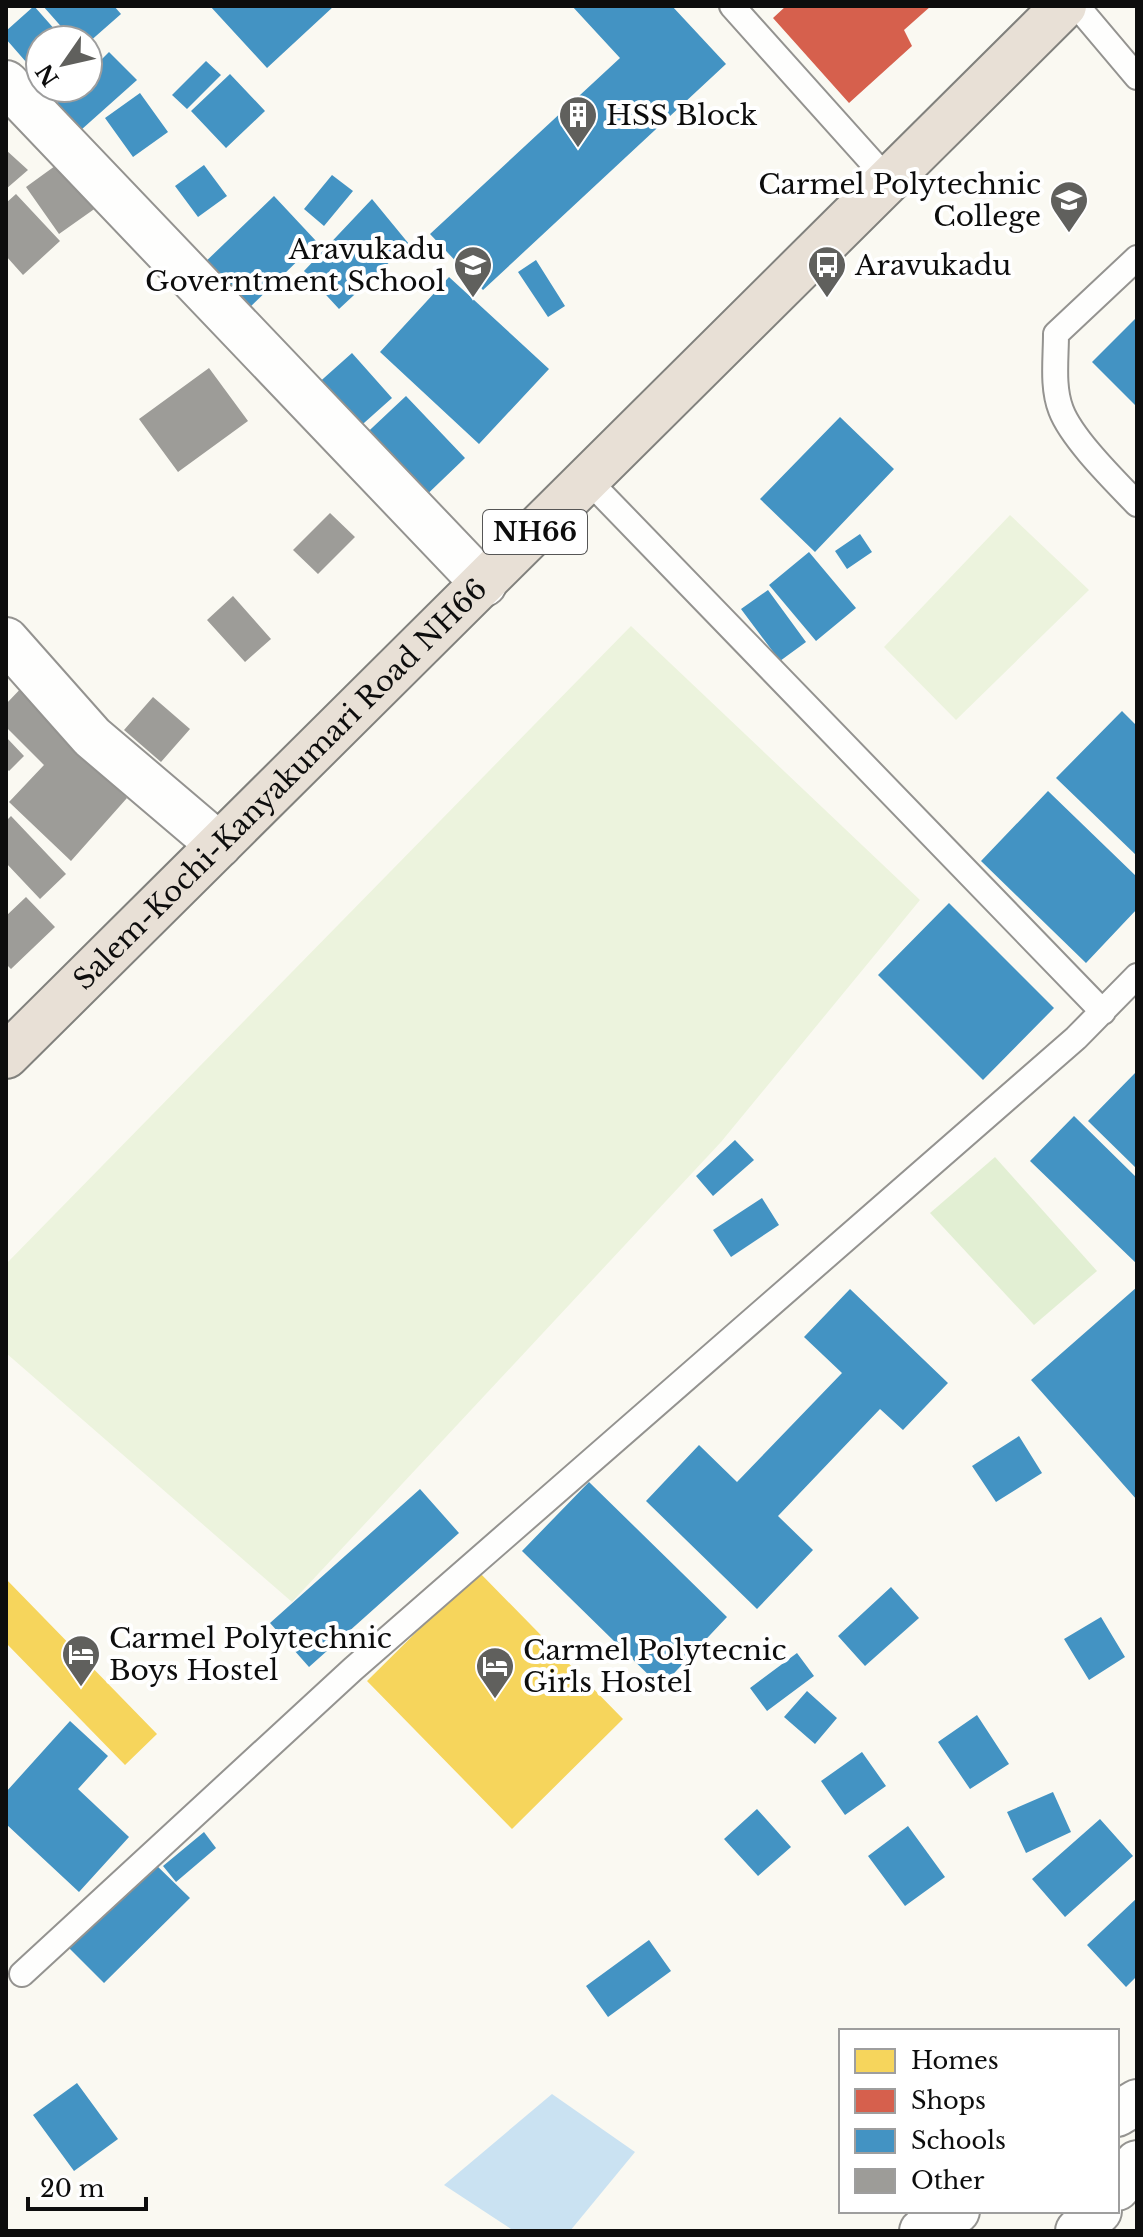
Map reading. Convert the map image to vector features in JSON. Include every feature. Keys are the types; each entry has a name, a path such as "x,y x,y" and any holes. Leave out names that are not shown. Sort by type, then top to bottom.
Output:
{"highway":[{"name":"Salem-Kochi-Kanyakumari Road NH66","path":"6,1056 1064,6"}],"street":[{"path":"6,83 484,584"},
{"path":"6,640 92,737 219,845"},
{"path":"1119,2113 1137,2102"},
{"path":"1119,2186 1137,2163"},
{"path":"922,2231 954,2213"},
{"path":"1078,2231 1097,2213"}],"lane":[{"path":"732,6 889,181"},
{"path":"1077,6 1137,77"},
{"path":"1137,258 1056,334 1056,386 1061,410 1071,429 1137,504"},
{"path":"587,479 1103,1012"},
{"path":"22,1974 353,1669 1103,1012 1137,976"}],"green space":[{"path":"1010,515 1089,590 956,720 884,647"},
{"path":"631,626 920,900 721,1142 292,1602 6,1353 6,1264"},
{"path":"995,1157 1097,1271 1034,1325 930,1213"}],"water":[{"path":"552,2094 635,2152 570,2231 514,2231 444,2185"}],"building: Homes":[{"name":"Carmel Polytecnic Girls Hostel","path":"478,1571 623,1719 512,1829 367,1681"},
{"name":"Carmel Polytechnic Boys Hostel","path":"6,1579 157,1734 125,1765 6,1643"}],"building: Shops":[{"path":"786,6 931,6 904,30 912,46 849,103 773,18"}],"building: Schools":[{"path":"34,6 50,24 24,24 24,60 6,39 6,31"},
{"path":"43,6 114,6 121,14 104,29 104,24 59,24"},
{"path":"210,6 334,6 267,68"},
{"name":"HSS Block","path":"572,6 672,6 726,64 483,290 430,234 620,58"},
{"path":"109,52 137,80 72,138 49,111 56,104 104,104 104,57"},
{"path":"206,61 221,75 187,109 172,95"},
{"path":"230,74 265,111 226,148 191,111"},
{"path":"140,93 168,132 133,157 105,118"},
{"path":"204,165 227,196 198,217 175,186"},
{"path":"332,175 353,191 324,226 304,209"},
{"path":"274,196 317,242 244,313 200,267"},
{"path":"372,199 409,244 339,309 304,271"},
{"path":"536,260 565,306 548,317 518,272"},
{"path":"449,277 549,369 479,444 380,352"},
{"path":"1137,317 1137,407 1092,362"},
{"path":"352,353 392,398 355,431 315,386"},
{"path":"406,396 465,458 416,505 356,443"},
{"path":"840,417 894,469 815,552 760,499"},
{"path":"860,534 872,552 847,569 835,551"},
{"path":"809,552 856,608 816,641 769,585"},
{"path":"768,590 806,642 780,661 741,609"},
{"path":"1122,711 1137,726 1137,856 1056,778"},
{"path":"1048,791 1137,877 1137,909 1086,963 981,861"},
{"path":"949,903 1054,1008 983,1080 878,975"},
{"path":"1137,1071 1137,1169 1088,1121"},
{"path":"1074,1116 1137,1178 1137,1264 1030,1161"},
{"path":"735,1140 754,1160 713,1196 696,1176"},
{"path":"762,1198 779,1225 731,1257 713,1230"},
{"path":"1137,1287 1137,1500 1031,1380"},
{"path":"850,1289 948,1383 903,1430 880,1409 778,1516 813,1550 757,1609 646,1501 699,1445 737,1482 842,1373 804,1337"},
{"path":"1019,1436 1042,1473 996,1502 972,1466"},
{"path":"589,1482 727,1617 661,1687 522,1551"},
{"path":"420,1489 459,1533 309,1667 270,1623"},
{"path":"891,1587 919,1618 865,1666 838,1636"},
{"path":"1101,1617 1125,1657 1089,1680 1064,1639"},
{"path":"797,1653 814,1676 767,1711 750,1688"},
{"path":"807,1691 837,1718 815,1744 784,1717"},
{"path":"977,1715 1009,1764 970,1789 938,1742"},
{"path":"70,1721 108,1756 78,1789 129,1837 79,1892 6,1824 6,1792"},
{"path":"862,1752 886,1786 845,1815 821,1781"},
{"path":"1053,1792 1071,1832 1026,1853 1007,1812"},
{"path":"757,1809 791,1847 758,1876 724,1839"},
{"path":"1100,1819 1133,1856 1065,1917 1032,1879"},
{"path":"908,1826 945,1877 905,1906 868,1856"},
{"path":"204,1832 216,1848 176,1882 163,1866"},
{"path":"153,1862 190,1898 104,1983 68,1947"},
{"path":"1137,1898 1137,1976 1126,1987 1087,1945"},
{"path":"649,1940 671,1971 608,2017 586,1986"},
{"path":"77,2083 118,2139 74,2171 33,2115"}],"building: Other":[{"path":"6,150 28,170 6,189"},
{"path":"66,158 100,205 59,234 26,187"},
{"path":"16,194 60,241 23,275 6,256 6,203"},
{"path":"209,368 248,421 178,472 139,419"},
{"path":"330,513 355,537 318,574 293,550"},
{"path":"233,596 271,639 245,662 207,620"},
{"path":"27,682 73,748 127,798 71,861 9,802 44,765 6,727 6,704"},
{"path":"153,697 190,729 161,762 124,730"},
{"path":"6,737 24,756 9,771 6,768"},
{"path":"11,816 66,874 40,899 6,863 6,821"},
{"path":"26,897 55,927 11,969 6,964 6,916"}],"place":[{"name":"HSS Block","path":"578,149"},
{"name":"Carmel Polytechnic College","path":"1069,234"},
{"name":"Aravukadu Governtment School","path":"473,299"},
{"name":"Aravukadu","path":"827,299"},
{"name":"Carmel Polytechnic Boys Hostel","path":"81,1688"},
{"name":"Carmel Polytecnic Girls Hostel","path":"495,1700"}]}
